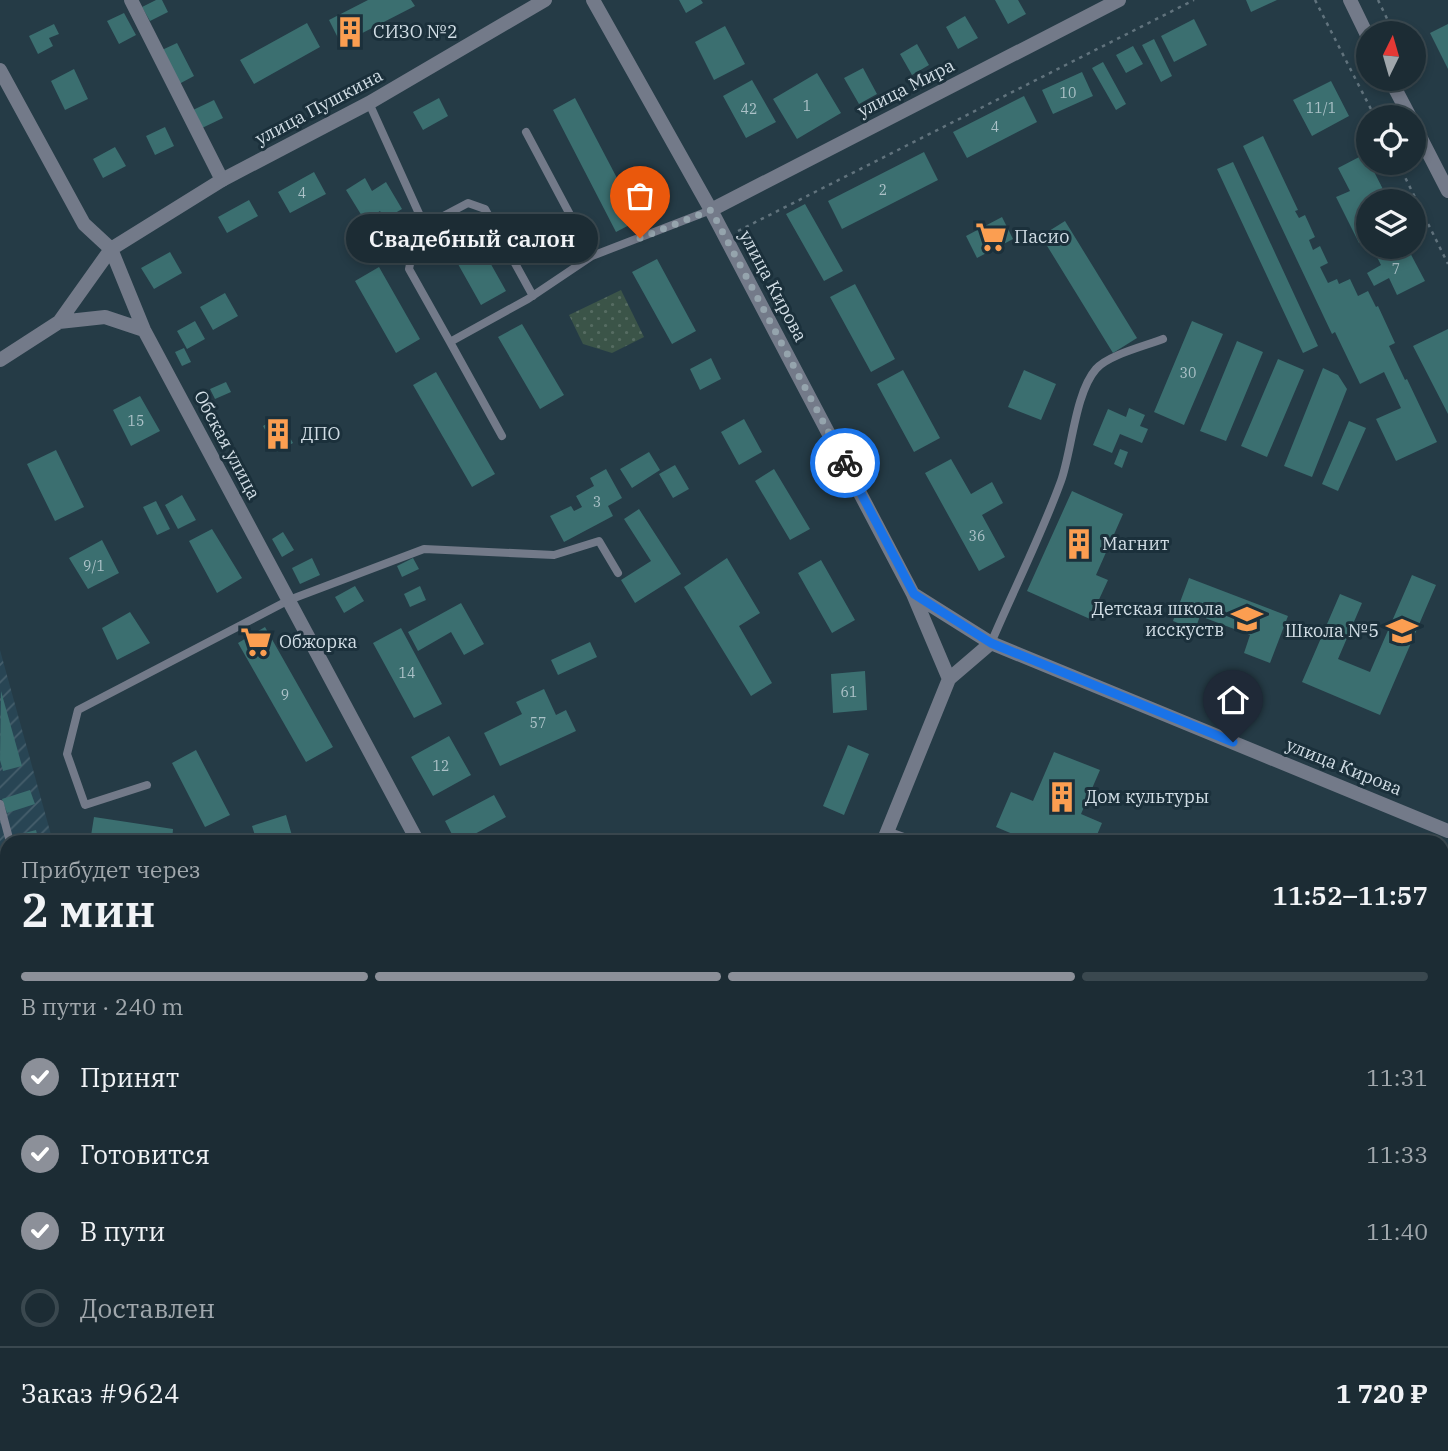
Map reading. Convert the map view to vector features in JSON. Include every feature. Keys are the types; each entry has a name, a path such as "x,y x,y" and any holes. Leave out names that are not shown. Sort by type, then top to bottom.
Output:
{"street":[{"path":"131,0 222,180"},
{"name":"улица Пушкина","path":"111,249 222,180 369,103 545,0"},
{"name":"улица Кирова","path":"593,0 711,210 914,594 949,679"},
{"name":"улица Мира","path":"711,210 1119,0"},
{"path":"1350,0 1360,21"},
{"name":"Обская улица","path":"0,70 84,225 111,249 144,330 414,835"},
{"path":"1426,148 1448,191"},
{"path":"0,360 59,322 111,249"},
{"path":"59,322 105,317 144,330"},
{"name":"улица Кирова","path":"914,594 991,643 1448,831"},
{"path":"886,835 949,679 991,643"}],"lane":[{"path":"369,103 426,229"},
{"path":"526,132 592,256"},
{"path":"502,436 409,269 415,241 432,222 468,203 485,209 533,296"},
{"path":"450,342 533,296 592,256 711,210"},
{"path":"991,643 1061,481 1089,377 1098,366 1111,359 1163,339"},
{"path":"147,785 85,805 67,754 78,710 289,600 424,550 554,555 599,541 618,573"},
{"path":"0,804 8,835"}],"path":[{"path":"726,238 1194,0"},
{"path":"1315,0 1369,105"},
{"path":"1378,0 1388,21"},
{"path":"1404,175 1448,264"}],"shaded area":[{"path":"0,650 51,835 0,835"}],"green space":[{"path":"621,290 644,337 612,353 583,344 569,315"}],"building":[{"path":"162,0 168,12 150,21 142,7"},
{"name":"СИЗО №2","path":"368,0 411,0 415,6 341,44 329,20"},
{"path":"679,0 701,0 703,3 686,13"},
{"path":"995,0 1018,0 1026,14 1008,24"},
{"path":"1246,0 1277,0 1251,12"},
{"path":"124,13 136,35 119,44 107,21"},
{"path":"965,16 978,38 958,49 946,27"},
{"path":"1194,19 1207,45 1174,62 1161,36"},
{"path":"307,23 320,47 254,84 240,60"},
{"path":"54,24 59,34 49,38 53,46 38,54 29,36"},
{"path":"1448,24 1448,69 1430,33"},
{"path":"725,26 745,64 714,80 695,42"},
{"path":"1154,39 1172,76 1161,82 1142,45"},
{"path":"177,43 194,76 179,84 162,50"},
{"path":"917,44 929,65 912,75 900,54"},
{"path":"1133,46 1143,64 1126,73 1116,55"},
{"path":"1103,62 1126,104 1116,110 1092,68"},
{"path":"863,68 877,94 859,104 844,78"},
{"path":"74,69 88,99 65,110 51,81"},
{"path":"1082,72 1093,96 1053,114 1042,90"},
{"path":"817,73 841,113 797,139 773,99"},
{"path":"752,80 776,122 746,138 723,96"},
{"path":"1331,81 1349,116 1312,136 1293,100"},
{"path":"1024,96 1037,122 967,158 953,132"},
{"path":"439,98 448,116 423,130 413,112"},
{"path":"575,98 639,220 616,232 553,110"},
{"path":"214,100 223,118 202,128 193,110"},
{"path":"165,127 174,146 155,155 146,136"},
{"path":"1263,136 1298,210 1295,211 1299,218 1305,215 1315,237 1309,240 1313,250 1320,246 1328,263 1320,267 1328,283 1337,279 1339,284 1350,279 1358,296 1368,291 1395,343 1389,346 1437,442 1396,461 1376,419 1401,408 1384,372 1360,384 1335,332 1332,334 1243,146"},
{"path":"115,147 126,166 103,178 93,159"},
{"path":"924,152 938,180 842,229 828,201"},
{"path":"1356,159 1356,175 1376,175 1383,189 1356,189 1356,237 1336,197 1350,191 1338,168"},
{"path":"1233,162 1318,346 1303,353 1217,169"},
{"path":"314,172 326,194 290,213 278,192"},
{"path":"365,178 372,191 386,182 402,209 385,219 380,211 365,221 346,190"},
{"path":"249,200 258,216 227,233 218,217"},
{"path":"805,204 843,271 824,281 786,214"},
{"path":"1002,217 1013,239 977,258 966,236"},
{"path":"465,218 506,291 481,305 440,232"},
{"path":"1065,221 1137,338 1113,353 1041,236"},
{"path":"170,252 182,273 154,289 141,268"},
{"path":"657,259 696,331 672,344 632,272"},
{"path":"1378,259 1413,259 1425,281 1397,295 1389,278 1374,286 1367,273 1381,265"},
{"path":"379,267 420,339 396,353 355,281"},
{"path":"855,284 895,359 871,372 830,297"},
{"path":"225,293 238,316 213,330 200,307"},
{"path":"195,321 205,339 187,349 177,331"},
{"path":"1192,321 1223,334 1184,425 1154,412"},
{"path":"522,324 564,395 540,409 498,337"},
{"path":"1448,329 1448,414 1413,346"},
{"path":"1237,341 1263,352 1226,441 1200,431"},
{"path":"184,348 191,362 182,366 175,352"},
{"path":"711,358 721,379 700,390 690,369"},
{"path":"1278,359 1304,370 1267,457 1241,446"},
{"path":"1323,368 1338,375 1347,389 1312,477 1284,466"},
{"path":"903,370 940,438 914,452 877,384"},
{"path":"1024,370 1056,384 1041,420 1008,407"},
{"path":"436,372 495,474 472,487 413,385"},
{"path":"226,382 231,392 215,399 210,389"},
{"path":"140,396 160,431 131,446 113,410"},
{"path":"1129,408 1145,415 1140,426 1148,429 1142,443 1120,434 1112,453 1093,445 1108,409 1126,417"},
{"name":"ДПО","path":"278,417 293,443 277,452 263,426"},
{"path":"744,419 762,452 739,465 721,432"},
{"path":"1349,421 1366,428 1338,491 1322,484"},
{"path":"1120,449 1128,452 1122,468 1114,464"},
{"path":"56,450 84,507 55,521 27,464"},
{"path":"649,452 660,470 632,488 620,469"},
{"path":"951,459 971,494 992,482 1003,503 982,515 1005,557 979,571 925,473"},
{"path":"675,465 689,489 673,498 659,474"},
{"path":"606,469 622,498 608,506 613,516 564,542 550,516 571,506 574,511 582,507 576,496 594,486 590,478"},
{"path":"774,469 810,529 790,540 755,481"},
{"name":"Магнит","path":"1072,491 1123,514 1096,575 1108,580 1090,619 1027,591"},
{"path":"182,495 196,520 178,529 165,505"},
{"path":"156,501 170,529 157,535 143,507"},
{"path":"639,509 681,574 635,603 621,580 651,561 624,519"},
{"path":"212,529 242,578 217,593 189,541"},
{"path":"283,532 294,550 282,557 272,539"},
{"path":"102,540 119,573 88,589 69,558"},
{"path":"312,558 320,575 300,584 292,568"},
{"path":"413,558 419,569 402,577 397,566"},
{"path":"727,558 760,613 739,626 772,683 751,696 684,587"},
{"path":"821,560 855,620 832,633 798,573"},
{"name":"Школа №5","path":"1412,575 1436,585 1380,715 1302,682 1340,594 1362,603 1338,659 1370,672"},
{"name":"Детская школа исскуств","path":"1189,578 1288,616 1270,663 1244,653 1250,635 1200,616 1195,630 1173,621"},
{"path":"355,586 364,601 344,613 335,597"},
{"path":"420,586 426,600 410,607 404,594"},
{"path":"461,603 484,644 464,655 451,632 418,651 408,632"},
{"path":"130,612 150,643 117,660 102,628"},
{"path":"265,627 333,747 306,762 238,643"},
{"path":"401,628 442,704 414,718 373,643"},
{"path":"590,642 597,657 558,675 551,660"},
{"path":"865,671 867,710 833,713 831,674"},
{"path":"544,689 556,715 566,710 576,731 500,766 484,733 522,714 516,702"},
{"path":"1,691 22,766 3,771 0,760"},
{"path":"449,736 471,775 433,796 411,757"},
{"path":"848,745 869,754 844,815 823,806"},
{"path":"196,750 230,815 205,827 172,763"},
{"name":"Дом культуры","path":"1054,752 1100,770 1081,814 1102,823 1097,835 1015,835 996,827 1011,792 1033,801"},
{"path":"30,790 35,804 7,813 2,799"},
{"path":"494,795 506,817 473,835 452,835 445,821"},
{"path":"286,815 292,835 255,835 252,826"},
{"path":"94,817 173,829 173,835 91,835"},
{"path":"36,830 37,835 17,835"}],"way so far":[{"path":"640,238 711,210 845,463"}],"place":[{"name":"СИЗО №2","path":"350,32"},
{"name":"Пасио","path":"991,237"},
{"name":"Свадебный салон","path":"640,238"},
{"name":"ДПО","path":"278,434"},
{"name":"Магнит","path":"1079,544"},
{"name":"Детская школа исскуств","path":"1247,619"},
{"name":"Школа №5","path":"1402,631"},
{"name":"Обжорка","path":"256,642"},
{"name":"Дом культуры","path":"1062,797"}],"route":[{"path":"845,463 914,594 991,643 1233,742"}]}
